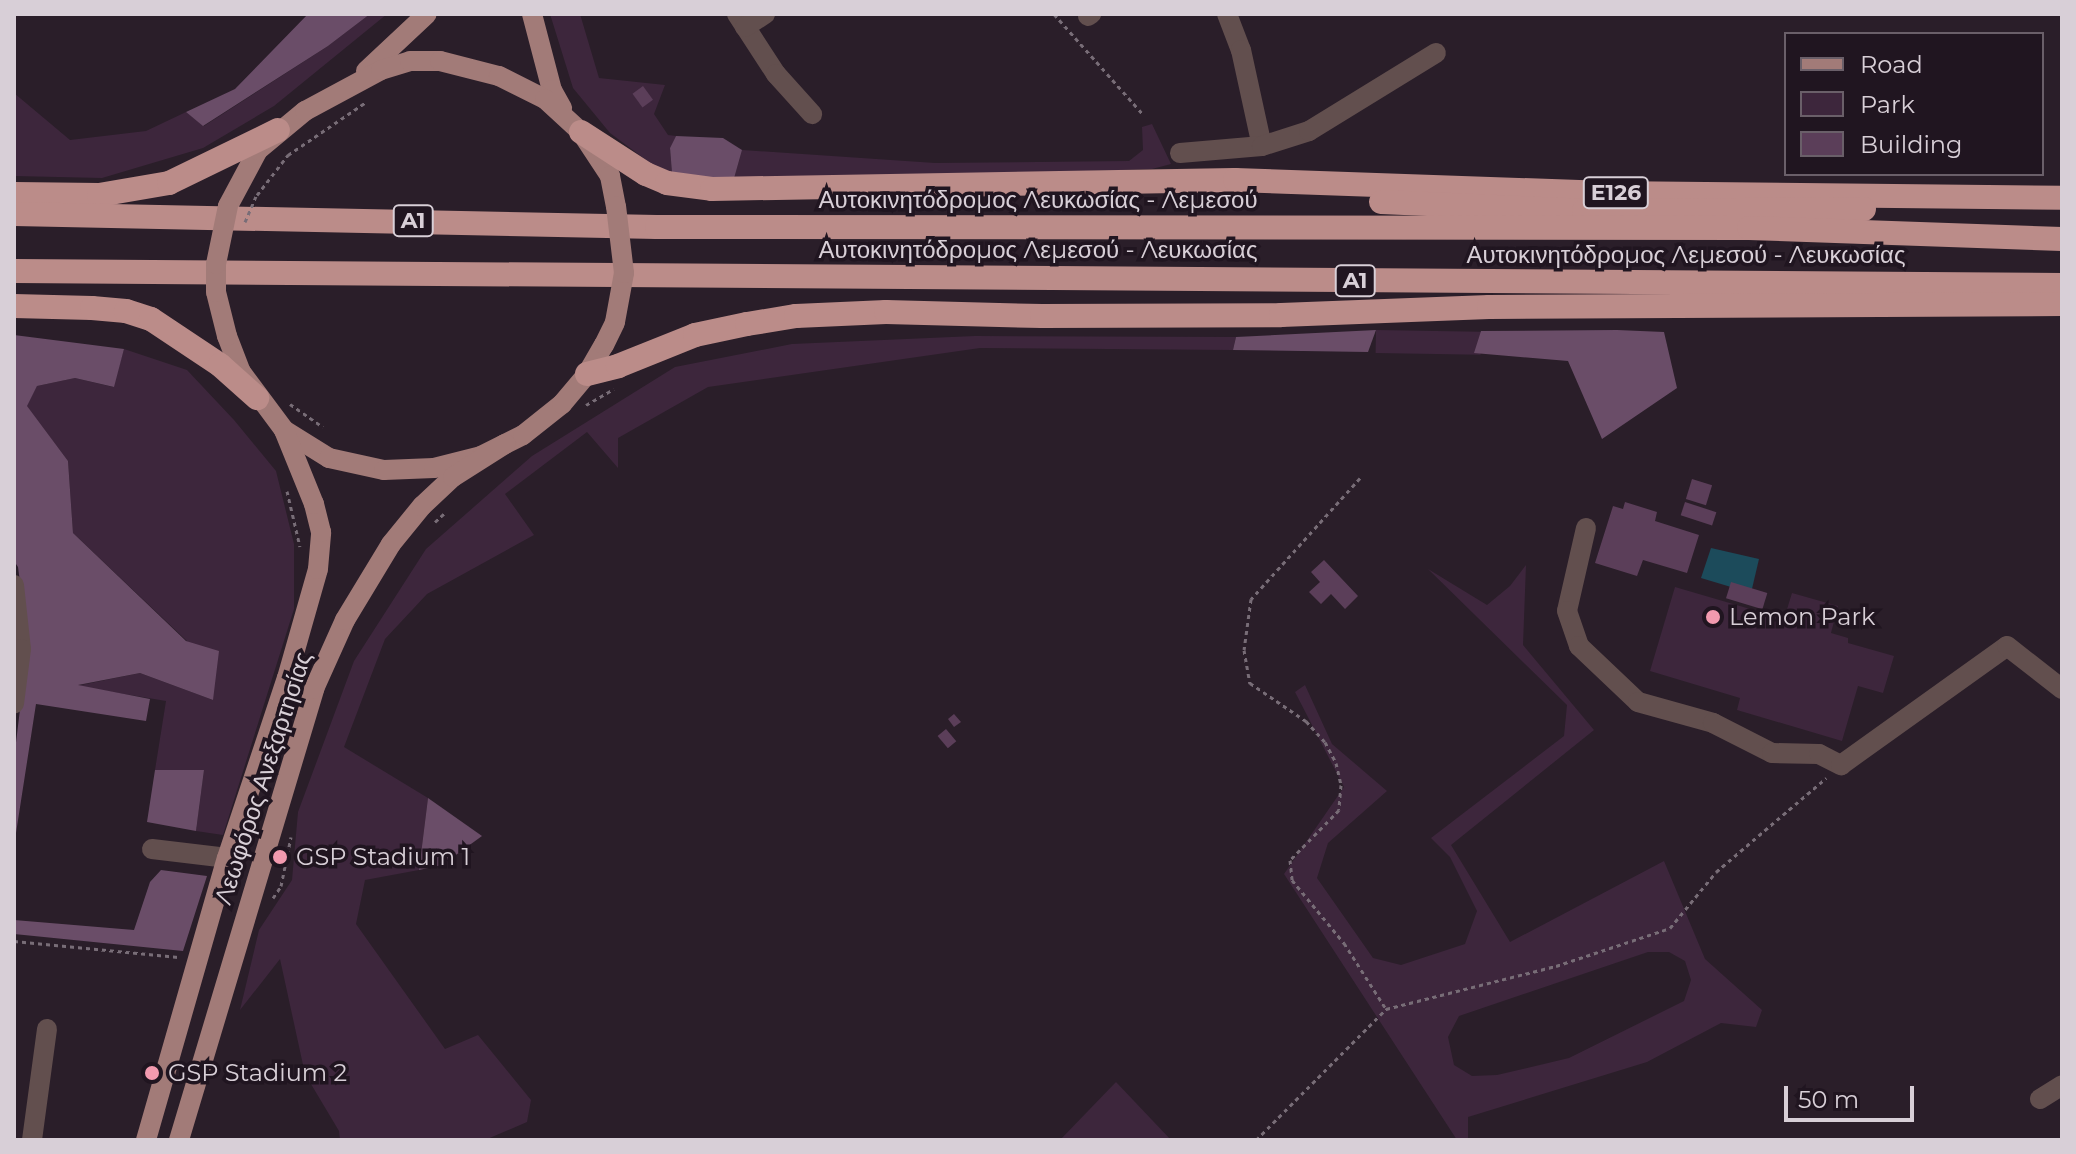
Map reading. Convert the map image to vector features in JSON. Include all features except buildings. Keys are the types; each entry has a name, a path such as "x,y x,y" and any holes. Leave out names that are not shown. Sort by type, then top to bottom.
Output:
{"highway":[{"path":"575,127 646,174 675,185 712,189 1171,184 1444,207 1632,211 2062,210"},
{"path":"14,194 99,195 169,183 278,130"},
{"name":"E126","path":"1171,184 1235,180 1607,193 1829,192 2062,198"},
{"path":"1632,211 1749,228"},
{"name":"Αυτοκινητόδρομος Λευκωσίας - Λεμεσού","path":"14,214 657,227 1749,228 2062,239"},
{"name":"Αυτοκινητόδρομος Λεμεσού - Λευκωσίας","path":"14,271 2062,285"},
{"path":"587,374 618,366 695,335 796,316 886,312 1042,316 1265,315 1489,307 2062,304"},
{"path":"14,306 115,310 151,319 220,365 257,398"}],"main road":[{"path":"427,14 354,82 278,130 258,150 228,206 216,264 216,292 227,336 241,372 257,398 284,430 329,458 384,470 434,468 481,456 523,435 562,404 587,374 615,322 624,273 610,176 552,90 532,14"},
{"path":"354,82 410,61 455,63 499,76 545,99 575,127"},
{"name":"Λεωφόρος Ανεξαρτησίας","path":"146,1140 227,858 287,678 318,569 321,532 314,504 284,430"},
{"name":"Λεωφόρος Ανεξαρτησίας","path":"179,1140 314,689 345,620 391,544 422,506 453,477 505,444"}],"street":[{"path":"765,14 741,21 776,74 812,114"},
{"path":"1227,14 1241,50 1262,146"},
{"path":"1180,153 1262,146 1309,131 1436,53"},
{"path":"1586,528 1567,611 1579,646 1638,702 1713,723 1772,753 1819,754 1841,765 2007,646 2062,689"},
{"path":"14,585 21,649 14,704"},
{"path":"152,849 227,858"},
{"path":"32,1140 47,1029"},
{"path":"2040,1099 2062,1085"}],"path":[{"path":"1054,14 1142,113"},
{"path":"243,227 256,196 288,155 366,102"},
{"path":"583,407 620,386"},
{"path":"283,395 323,427"},
{"path":"1360,478 1306,542 1251,599 1244,650 1250,683 1306,721 1325,742 1336,763 1341,785 1339,810 1290,860 1292,880 1344,943 1386,1009"},
{"path":"428,529 450,508"},
{"path":"1256,1140 1386,1009 1556,966 1670,928 1716,872 1841,765"},
{"path":"269,904 281,886 292,825"},
{"path":"14,941 192,959 196,967"}],"green space":[{"path":"370,14 387,14 274,106 203,148 102,178 14,176 14,93 70,140 146,131 186,112 204,126 328,46"},
{"path":"550,14 580,14 599,78 665,85 654,114 668,135 676,136 670,148 672,173 658,169 610,133 573,88"},
{"path":"1152,124 1171,164 1152,169 733,182 742,150 935,163 1129,161 1143,150 1142,127"},
{"path":"1376,330 1481,332 1481,355 1376,353"},
{"path":"975,336 1236,337 1233,350 980,348 708,387 618,438 618,468 587,432 505,494 534,535 427,594 385,639 344,747 428,798 419,870 365,880 356,924 445,1049 478,1035 531,1100 527,1122 485,1140 340,1140 339,1131 305,1074 280,959 240,1010 259,930 292,880 298,812 354,661 426,549 532,456 675,367 792,344"},
{"path":"124,349 187,370 234,420 276,471 294,544 294,609 223,835 196,831 204,770 155,770 166,701 76,686 140,673 213,700 187,641 73,533 68,461 26,406 37,386 75,378 113,387"},
{"path":"1526,565 1523,645 1594,730 1451,845 1510,942 1664,861 1705,959 1762,1010 1756,1027 1721,1023 1647,1062 1468,1117 1468,1140 1457,1140 1284,874 1344,787 1295,692 1305,685 1332,744 1387,791 1328,843 1317,878 1373,958 1401,965 1465,944 1477,911 1450,857 1431,838 1564,736 1567,705 1428,569 1487,605 1510,586","holes":["1648,952 1669,952 1685,961 1691,980 1684,1001 1569,1058 1497,1075 1472,1076 1454,1065 1448,1037 1459,1016"]},
{"path":"1675,587 1784,619 1792,593 1838,606 1831,633 1848,638 1848,643 1894,656 1883,693 1858,686 1842,741 1737,710 1740,698 1650,671"},
{"path":"1116,1082 1171,1140 1060,1140"}],"shaded area":[{"path":"308,14 370,14 328,46 203,126 186,112 235,89"},
{"path":"676,136 723,138 742,150 733,182 672,173 670,148"},
{"path":"1376,330 1368,352 1233,350 1236,337"},
{"path":"1481,331 1664,332 1677,388 1602,439 1568,361 1474,353"},
{"path":"14,335 124,349 114,387 75,378 37,386 27,406 68,461 73,533 186,641 219,651 213,700 140,673 78,685 150,699 146,721 36,704 14,846 14,759 28,643 18,567 14,561"},
{"path":"155,770 204,770 196,831 147,822"},
{"path":"428,798 482,836 442,865 419,870"},
{"path":"161,870 207,876 183,951 14,934 14,920 134,930 150,882"}],"water":[{"path":"1711,548 1759,559 1751,593 1701,578"}],"place":[{"name":"Lemon Park","path":"1713,617"},
{"name":"GSP Stadium 1","path":"280,857"},
{"name":"GSP Stadium 2","path":"152,1073"}]}
